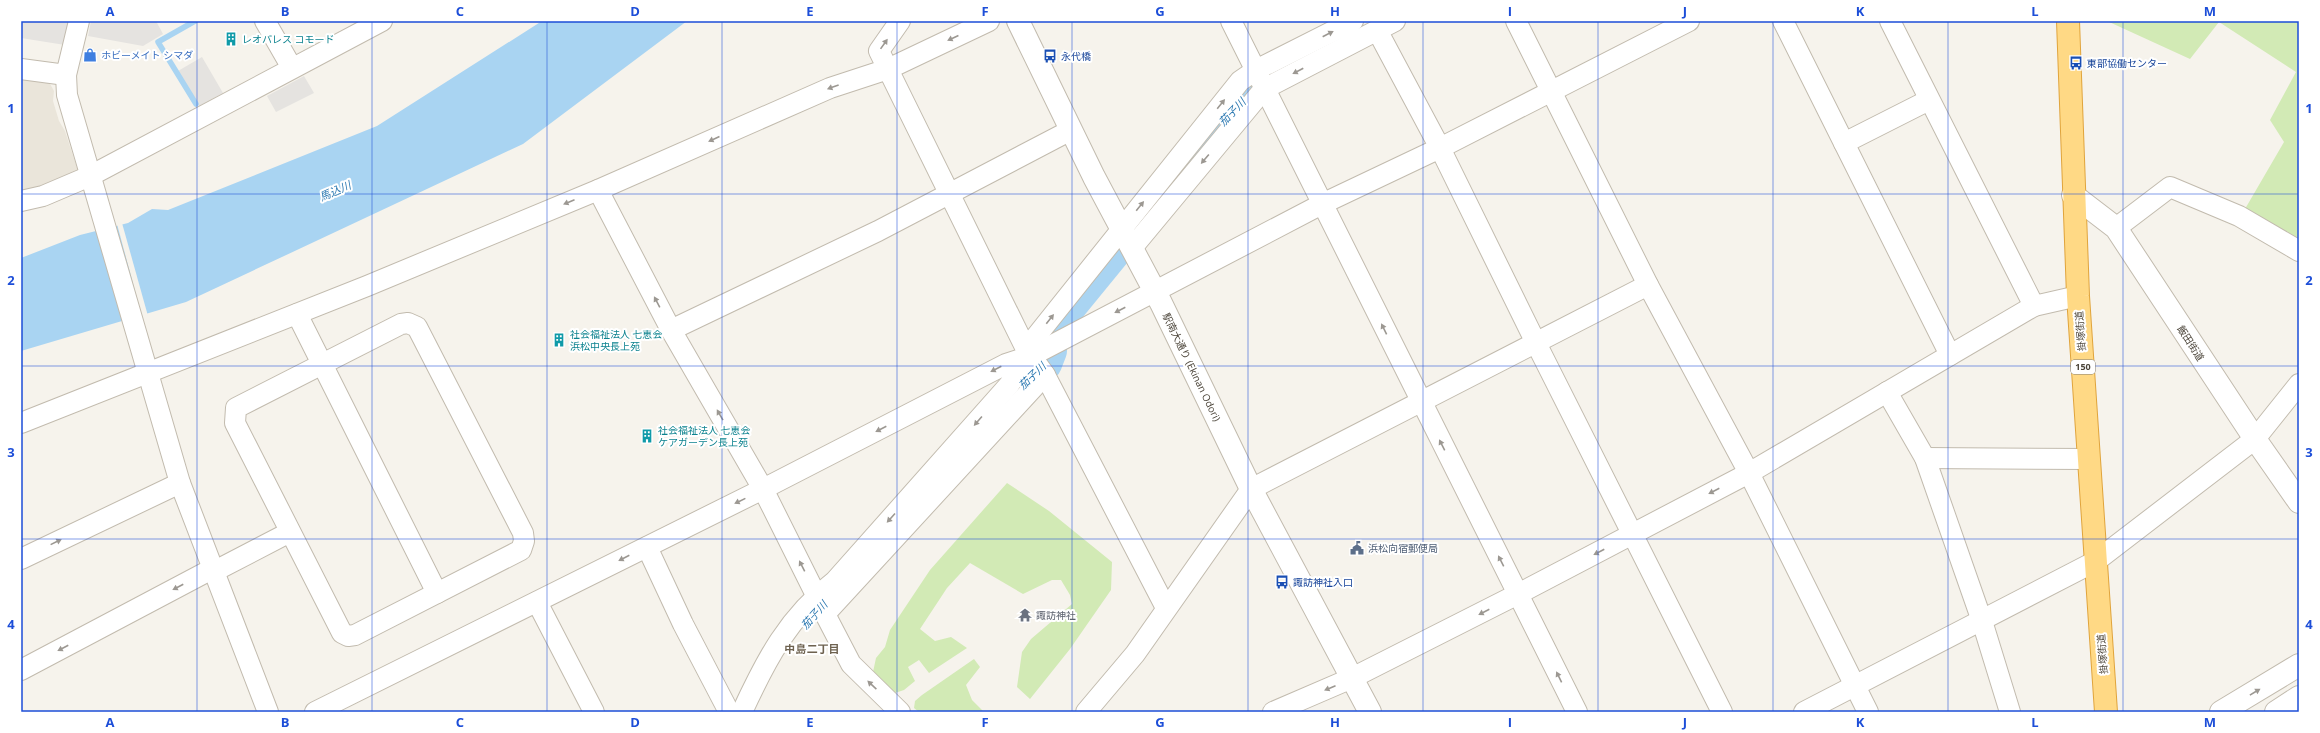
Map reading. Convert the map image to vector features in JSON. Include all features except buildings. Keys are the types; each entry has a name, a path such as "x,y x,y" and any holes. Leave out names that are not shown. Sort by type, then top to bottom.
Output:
{"highway":[{"name":"掛塚街道","path":"2068,21 2073,195 2078,296 2106,712"}],"street":[{"path":"79,21 66,75 67,95 180,483 268,712"},
{"path":"265,21 292,68"},
{"path":"21,201 43,196 90,176 382,21"},
{"path":"900,21 879,51 948,194 1039,358 1166,608"},
{"path":"21,424 145,367 297,314 598,190 830,88 888,69 989,21"},
{"name":"駅南大通り (Ekinan Odori)","path":"1018,21 1155,292 1251,489 1370,712"},
{"path":"1231,21 1420,402 1577,712"},
{"path":"742,712 770,654 821,605 834,581 1009,386 1039,358 1240,81 1256,70 1353,21"},
{"path":"1127,238 1264,90 1395,21"},
{"path":"1516,21 1648,285 1749,474 1868,712"},
{"path":"315,712 763,489 1006,364 1039,358 1155,292 1322,204 1440,148 1689,21"},
{"path":"1783,21 1950,355"},
{"path":"1890,21 2034,306"},
{"path":"1377,30 1440,148 1536,343 1722,712"},
{"path":"21,69 66,75"},
{"path":"1844,143 1929,100"},
{"path":"671,330 878,231 1072,130"},
{"path":"2116,228 2170,187 2240,216 2299,252"},
{"path":"598,190 671,330 763,489 851,664 900,712"},
{"name":"飯田街道","path":"2073,195 2116,228 2255,440 2299,502"},
{"path":"1086,712 1135,654 1251,489 1648,285"},
{"path":"1273,712 1352,678 1749,474 2034,306 2078,296"},
{"path":"297,314 437,593"},
{"path":"408,322 417,327 523,533 524,541 521,550 355,635 348,636 342,633 290,532 235,423 234,415 236,408 401,324 408,322"},
{"path":"1804,712 2096,562 2255,440 2299,384"},
{"path":"1887,392 1925,458 1982,621 2010,712"},
{"path":"1925,458 2089,460"},
{"path":"21,559 180,483"},
{"path":"21,670 213,570 290,532"},
{"path":"646,547 683,624 729,712"},
{"path":"537,602 594,712"},
{"path":"2221,712 2299,665"},
{"path":"2276,712 2299,697"}],"shaded area":[{"path":"21,21 69,21 65,45 21,38"},
{"path":"91,21 156,21 163,34 143,46 88,36"},
{"path":"202,57 223,93 199,106 178,71"},
{"path":"304,76 314,93 276,112 267,96"},
{"path":"21,78 49,82 54,91 53,101 59,121 65,131 79,174 21,195"}],"green space":[{"path":"2107,21 2299,21 2299,242 2245,209 2284,142 2270,120 2296,72 2219,22 2190,59"},
{"path":"1007,483 1049,511 1112,562 1111,590 1070,649 1030,699 1017,687 1022,652 1031,639 1072,604 1070,595 1061,580 1052,580 1023,594 970,563 947,588 920,629 935,641 951,637 967,648 929,673 919,660 908,667 915,681 904,690 895,693 873,672 876,658 885,647 890,630 930,570"},
{"path":"974,659 980,667 966,685 972,700 984,712 919,712 914,708 915,701 922,695"}],"water":[{"name":"馬込川","path":"542,21 687,21 523,144 186,302 21,351 21,258 80,235 128,223 152,209 168,210 377,126"}],"pier":[{"path":"122,223 148,316 142,317 117,224"}],"waterway":[{"path":"195,21 158,42 196,104"},
{"name":"茄子川","path":"1000,411 1030,376 1046,364 1051,351 1050,333 1054,327 1235,106 1276,75"}],"place":[{"name":"レオパレス コモード","path":"231,39"},
{"name":"ホビーメイト シマダ","path":"90,55"},
{"name":"永代橋","path":"1050,56"},
{"name":"東部協働センター","path":"2076,63"},
{"name":"社会福祉法人 七恵会 浜松中央長上苑","path":"559,340"},
{"name":"社会福祉法人 七恵会 ケアガーデン長上苑","path":"647,436"},
{"name":"浜松向宿郵便局","path":"1357,548"},
{"name":"諏訪神社入口","path":"1282,582"},
{"name":"諏訪神社","path":"1025,615"}],"district":[{"name":"中島二丁目","path":"812,649"}]}
